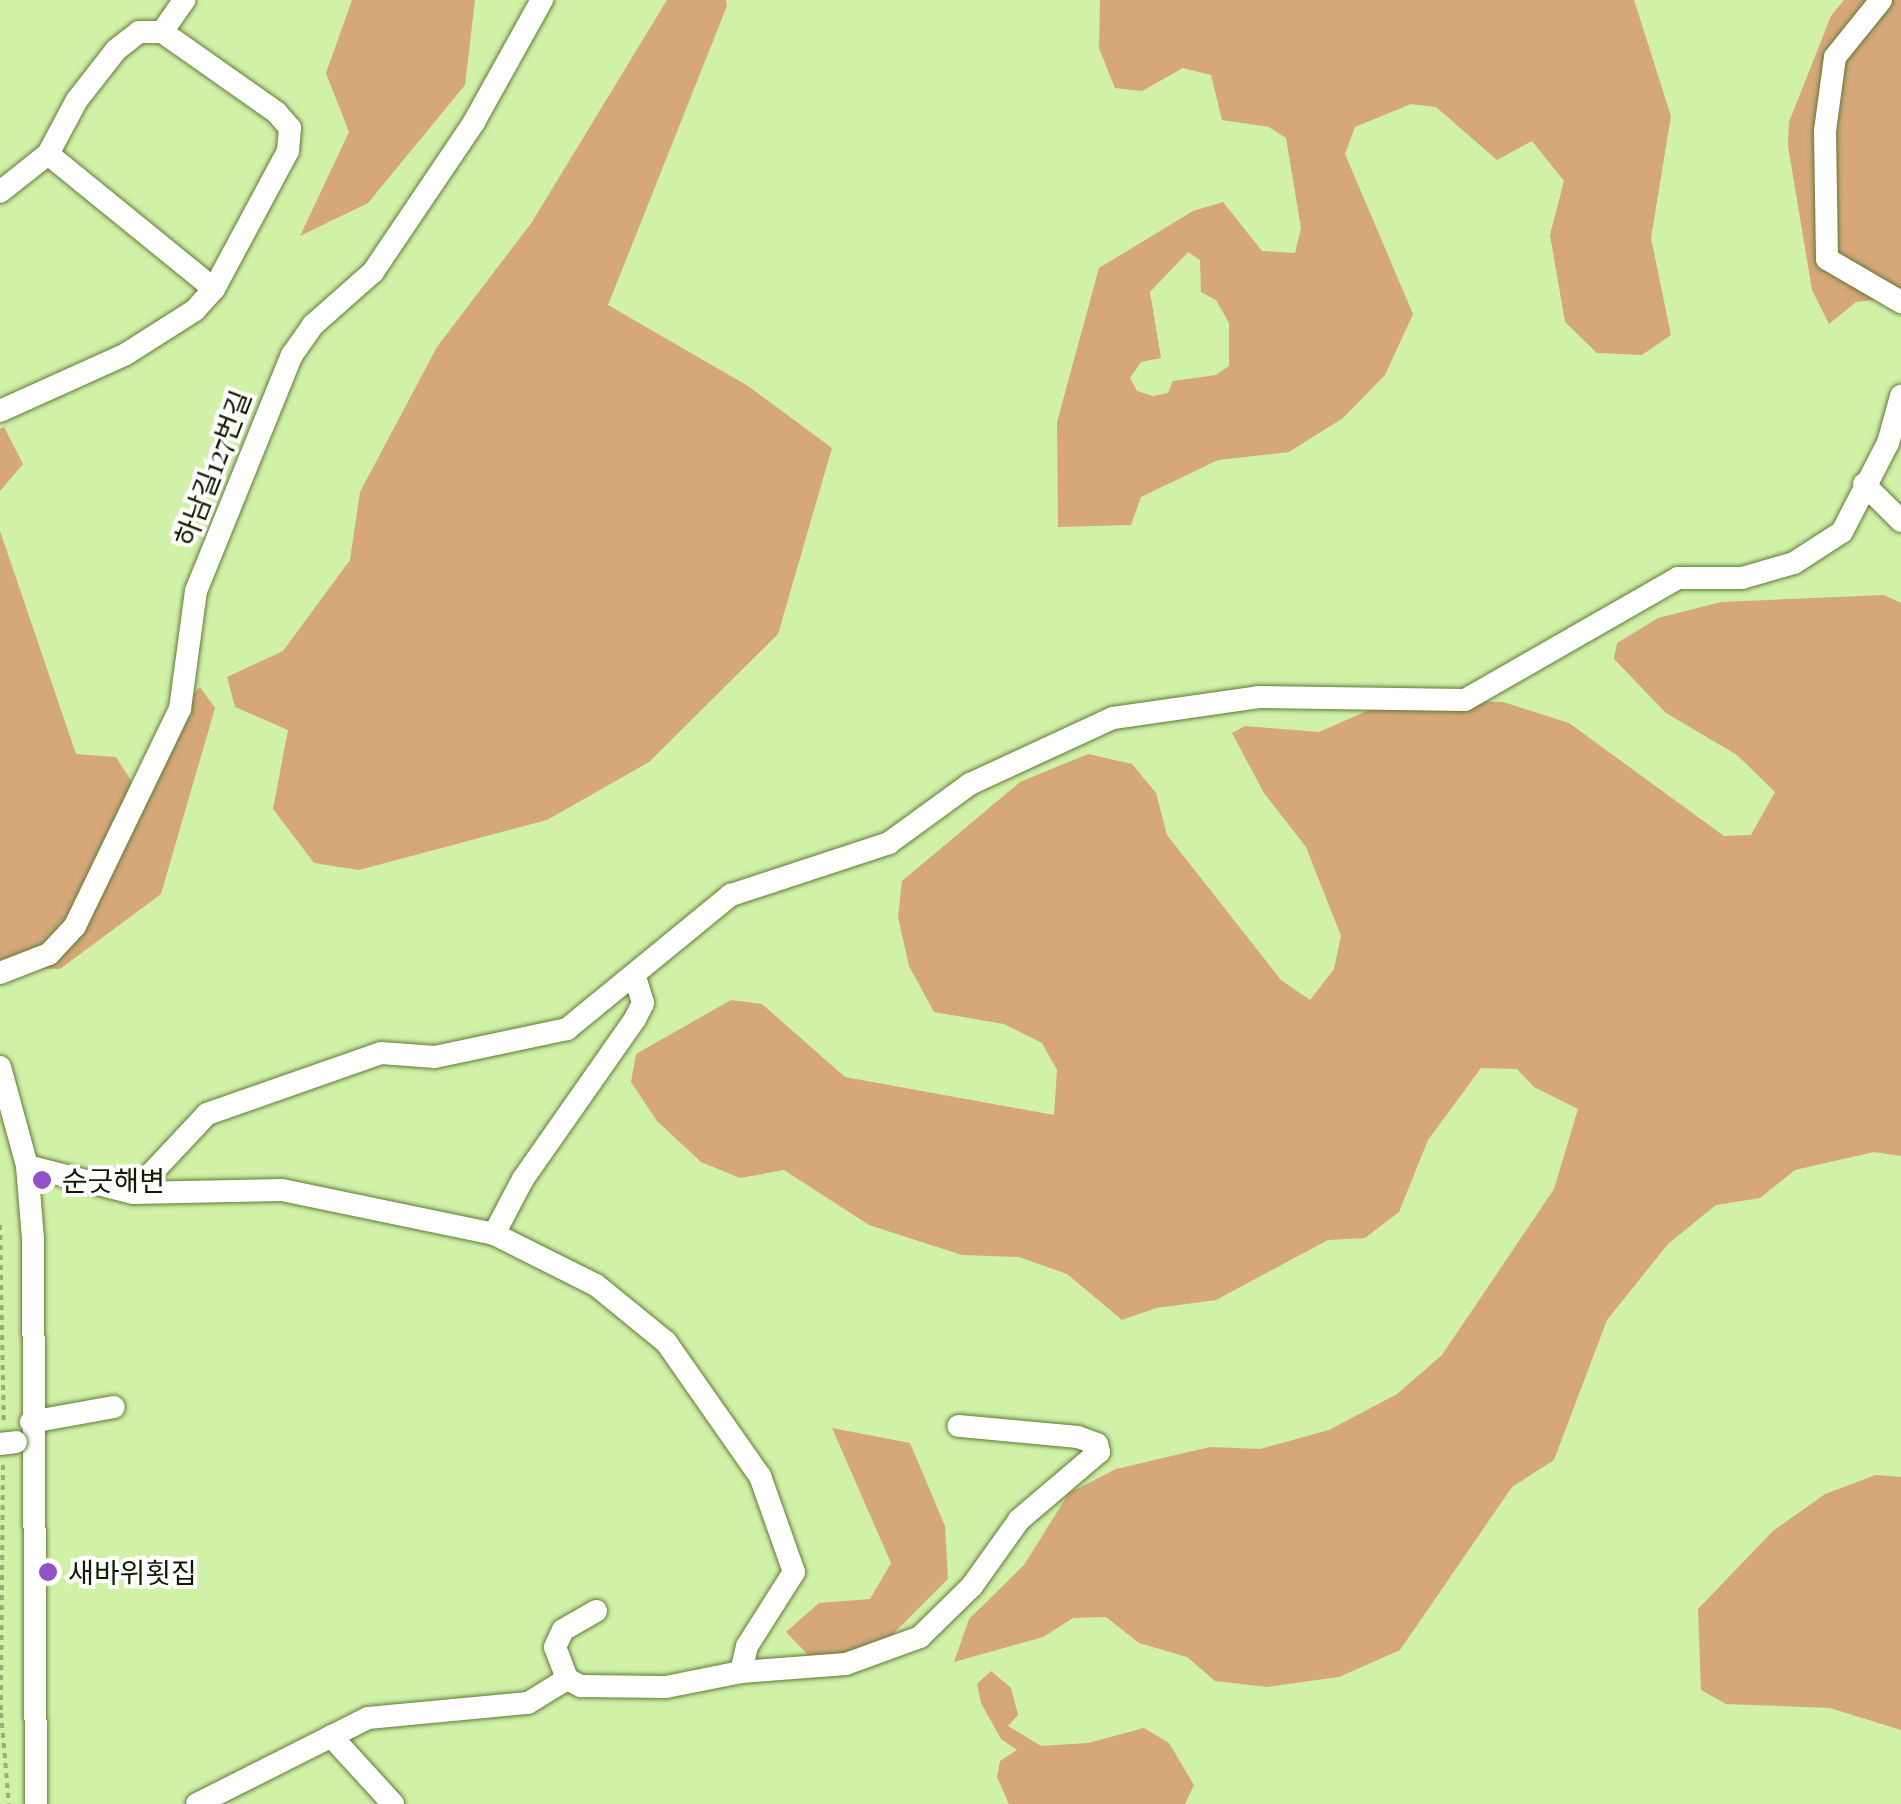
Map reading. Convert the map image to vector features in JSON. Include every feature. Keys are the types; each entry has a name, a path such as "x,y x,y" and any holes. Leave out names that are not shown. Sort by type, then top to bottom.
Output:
{"street":[{"path":"162,32 184,0"},
{"name":"하남길127번길","path":"0,973 50,954 75,926 180,709 196,591 292,356 313,325 373,272 474,122 542,0"},
{"path":"1881,0 1835,57 1825,131 1827,259 1901,302"},
{"path":"0,192 48,154 77,100 116,50 139,32 162,32 290,128 288,151 214,289 168,332 0,411"},
{"path":"48,154 214,289"},
{"path":"133,1192 208,1114 381,1053 436,1057 536,1040 567,1029 731,895 890,843 970,784 1113,718 1258,697 1465,700 1678,578 1742,578 1794,563 1842,532 1888,443 1901,396"},
{"path":"1864,484 1901,521"},
{"path":"494,1234 523,1180 635,1019 643,1003 634,976"},
{"path":"0,1067 27,1166 14,1442 36,1804"},
{"path":"27,1166 133,1192 282,1190 494,1234 596,1284 666,1342 760,1476 794,1572 741,1658 741,1672"},
{"path":"14,1442 114,1407"},
{"path":"197,1804 331,1736 392,1713 528,1702 567,1679 628,1690 741,1672 846,1664 920,1637 972,1586 1019,1520 1099,1452 1097,1444 1078,1437 960,1426"},
{"path":"567,1679 557,1638 596,1611"},
{"path":"331,1736 392,1804"}],"path":[{"path":"0,1225 14,1442 2,1714 8,1804"}],"shaded area":[{"path":"352,0 475,0 465,85 368,203 300,236 349,132 326,73"},
{"path":"667,0 726,0 727,6 608,305 748,386 832,448 778,634 649,762 547,820 359,870 314,863 273,809 288,730 235,707 227,677 283,651 350,560 360,492 437,347 532,222"},
{"path":"1100,0 1634,0 1671,116 1651,238 1671,335 1642,355 1597,353 1565,322 1550,235 1564,181 1532,141 1497,160 1436,107 1411,104 1355,127 1345,154 1413,314 1385,375 1343,418 1289,452 1218,460 1141,497 1131,525 1058,527 1057,422 1099,268 1193,211 1223,202 1262,251 1295,253 1301,228 1286,138 1269,127 1222,120 1211,75 1183,68 1142,91 1115,88 1099,48","holes":["1188,252 1200,260 1201,292 1216,300 1229,323 1229,366 1216,375 1173,381 1168,393 1153,396 1137,391 1130,378 1141,362 1161,358 1150,292"]},
{"path":"1844,0 1901,0 1901,297 1856,302 1829,324 1812,290 1788,146 1789,122 1831,16"},
{"path":"4,427 23,464 0,491 0,429"},
{"path":"0,531 76,754 116,757 137,790 180,709 200,687 215,708 161,894 60,969 0,968"},
{"path":"1884,595 1901,603 1901,1156 1874,1152 1795,1170 1760,1198 1716,1205 1668,1244 1607,1320 1554,1460 1512,1487 1400,1650 1339,1677 1267,1687 1215,1681 1187,1657 1139,1643 1106,1617 1073,1618 1043,1637 954,1662 969,1619 1024,1565 1069,1493 1116,1469 1210,1447 1260,1449 1329,1430 1397,1394 1442,1355 1554,1189 1578,1109 1534,1087 1517,1069 1481,1068 1428,1140 1399,1212 1365,1238 1328,1240 1216,1300 1156,1308 1122,1320 1067,1274 1019,1257 962,1255 869,1225 784,1170 740,1178 701,1162 657,1121 631,1082 636,1054 731,1000 762,1004 845,1077 1054,1115 1057,1070 1042,1043 1004,1024 934,1012 909,966 898,917 902,881 1020,782 1088,754 1132,764 1156,793 1167,835 1281,980 1310,1000 1334,969 1341,936 1306,847 1264,793 1232,733 1245,726 1319,732 1394,699 1503,702 1569,723 1724,836 1751,835 1775,792 1737,755 1666,713 1614,659 1617,643 1658,618 1721,602"},
{"path":"832,1428 910,1443 945,1526 948,1579 866,1661 816,1663 786,1632 819,1603 870,1599 891,1563"},
{"path":"1876,1475 1901,1477 1901,1730 1830,1708 1726,1704 1701,1690 1698,1609 1773,1531 1825,1494"},
{"path":"991,1671 1011,1688 1018,1715 1008,1726 1041,1746 1088,1743 1144,1728 1169,1743 1194,1785 1185,1804 1009,1804 997,1777 1000,1761 1017,1750 1001,1739 981,1703 977,1684"}],"place":[{"name":"순긋해변","path":"42,1180"},
{"name":"새바위횟집","path":"48,1572"}]}
